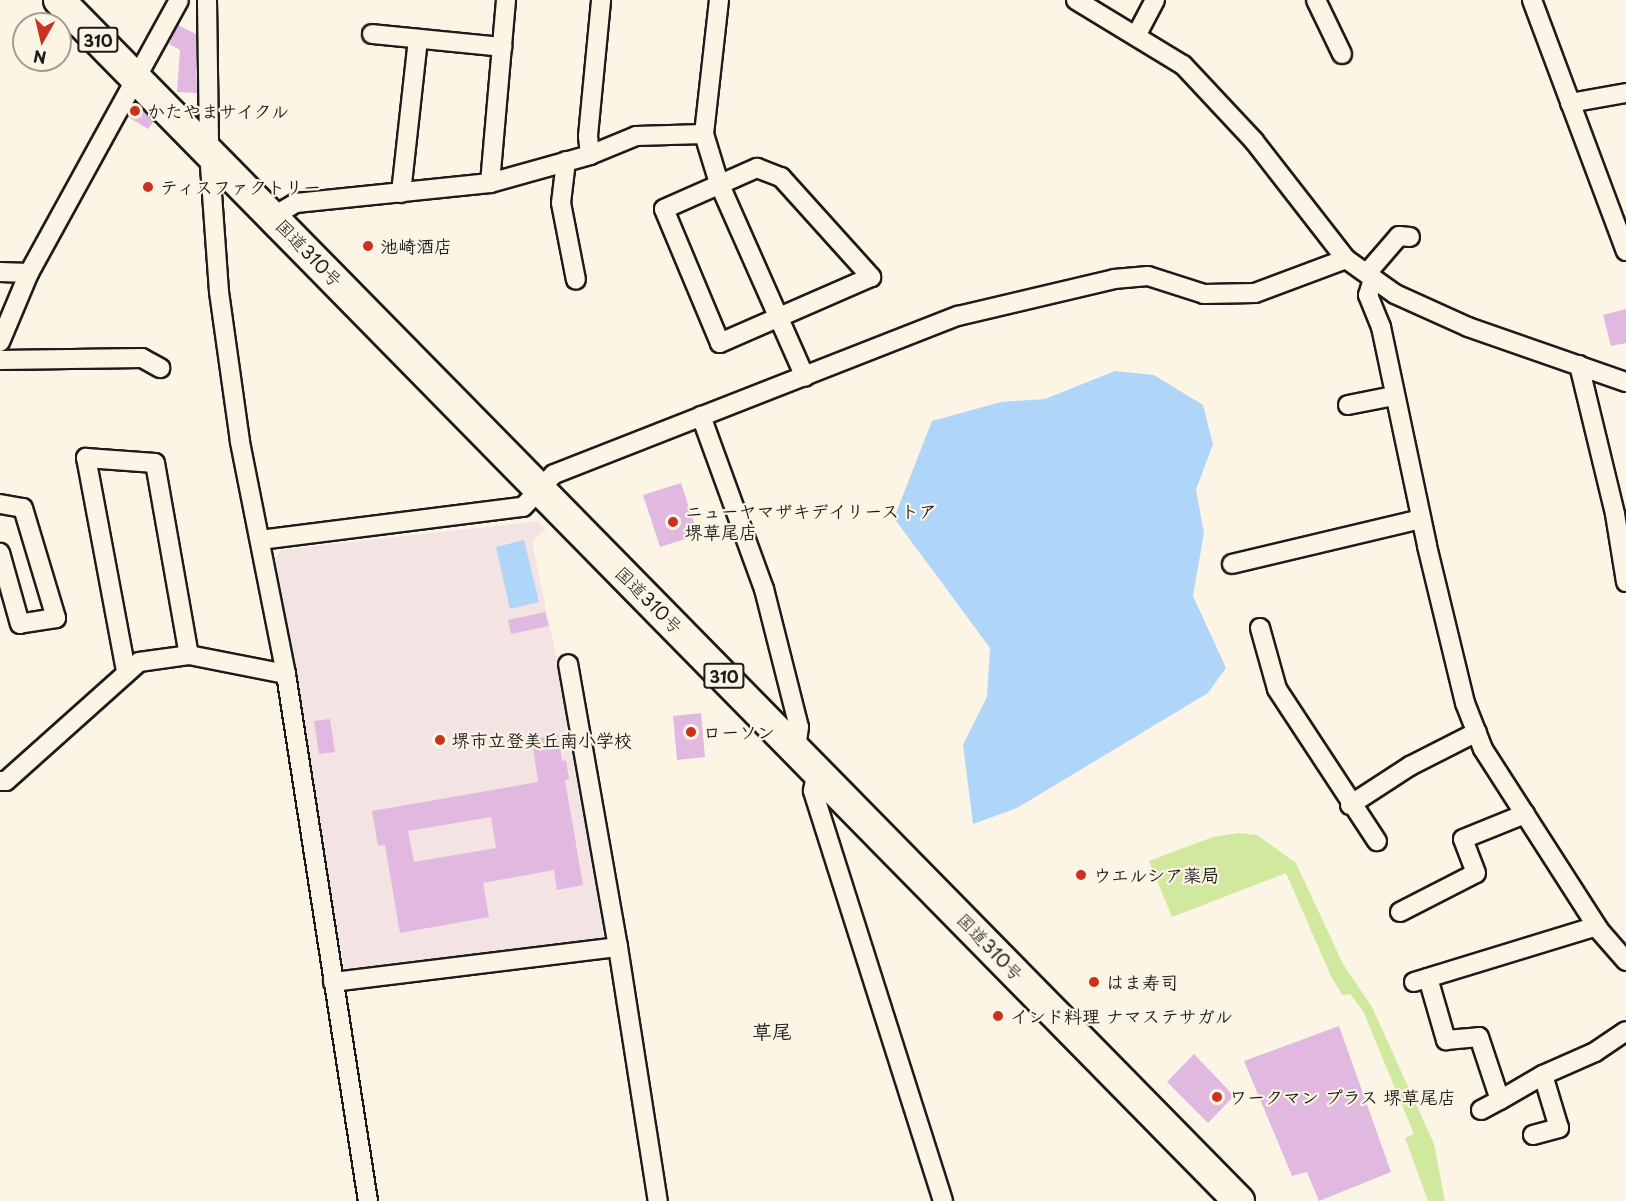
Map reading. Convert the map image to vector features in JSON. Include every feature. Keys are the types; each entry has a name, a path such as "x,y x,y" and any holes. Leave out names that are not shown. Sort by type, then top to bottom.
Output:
{"highway":[{"name":"国道310号","path":"59,0 274,216 539,490 1239,1201"}],"street":[{"path":"0,342 29,273 138,81 178,0"},
{"path":"207,0 209,152 219,292 240,442 286,674 368,1201"},
{"path":"490,183 506,0"},
{"path":"590,155 588,136 601,0"},
{"path":"718,0 704,134 718,183 781,316 805,377"},
{"path":"1076,0 1191,73 1254,141 1346,259 1395,294 1468,327 1626,382"},
{"path":"1136,36 1155,0"},
{"path":"1316,0 1342,54"},
{"path":"1532,0 1626,251"},
{"path":"372,34 502,46"},
{"path":"401,193 418,39"},
{"path":"1570,103 1626,93"},
{"path":"274,216 296,203 490,183 590,155 636,136 704,134"},
{"path":"566,160 561,203 576,280"},
{"path":"757,168 781,177 871,277 720,343 664,209 718,183 757,168"},
{"path":"1410,237 1399,236 1370,276 1368,295 1382,327 1394,396 1421,519 1465,703 1477,732 1525,814 1597,926 1626,961"},
{"path":"260,540 522,507 554,474 958,316 1114,279 1148,276 1204,294 1254,294 1346,259"},
{"path":"0,272 29,273"},
{"path":"0,360 142,358 160,368"},
{"path":"1580,365 1626,582"},
{"path":"1348,405 1394,396"},
{"path":"701,416 764,589 799,727 796,749"},
{"path":"126,671 86,458 155,463 189,655"},
{"path":"0,504 23,508 56,618 20,624 0,554"},
{"path":"1232,564 1421,519"},
{"path":"1260,628 1277,689 1350,805 1377,841"},
{"path":"0,781 6,781 126,671 139,662 189,655 286,674"},
{"path":"568,664 618,946 658,1201"},
{"path":"1350,805 1410,766 1477,732"},
{"path":"817,770 813,791 943,1201"},
{"path":"1400,912 1476,873 1463,839 1525,814"},
{"path":"1500,1100 1479,1037 1446,1040 1421,980 1597,926"},
{"path":"333,982 618,946"},
{"path":"1481,1110 1543,1075 1594,1052 1626,1031"},
{"path":"1533,1135 1559,1128 1543,1075"}],"shaded area":[{"name":"堺市立登美丘南小学校","path":"538,521 546,529 532,542 570,723 606,934 598,941 353,972 344,967 275,558 281,550"}],"green space":[{"path":"1239,833 1257,835 1296,863 1343,964 1372,1007 1434,1144 1445,1201 1428,1201 1405,1138 1414,1134 1363,1011 1350,994 1342,995 1331,976 1286,873 1172,917 1149,861 1213,837"}],"water":[{"path":"1115,371 1154,375 1203,405 1213,444 1196,490 1204,533 1193,596 1226,668 1208,693 1017,808 973,824 963,745 987,697 990,648 894,518 932,421 1001,402 1045,399"},
{"path":"524,540 539,602 510,609 496,547"}],"building":[{"path":"178,25 196,34 197,93 177,92 180,50 169,44"},
{"path":"136,102 154,121 148,129 128,117"},
{"path":"1626,309 1626,343 1611,346 1603,315"},
{"path":"681,483 698,535 660,547 643,495"},
{"path":"545,612 549,626 511,634 508,620"},
{"path":"701,713 705,757 677,760 673,716"},
{"path":"330,719 335,752 319,754 314,721"},
{"path":"558,735 562,761 566,760 569,779 565,780 583,885 557,890 554,870 483,883 489,917 400,933 385,845 378,846 372,811 538,782 532,739","holes":["491,817 496,848 414,862 408,831"]},
{"path":"1339,1026 1391,1172 1319,1201 1307,1172 1292,1176 1244,1061"},
{"path":"1194,1054 1234,1096 1208,1123 1167,1082"}],"place":[{"name":"かたやまサイクル","path":"135,111"},
{"name":"ティスファクトリー","path":"148,187"},
{"name":"池崎酒店","path":"368,246"},
{"name":"ニューヤマザキデイリーストア 堺草尾店","path":"673,522"},
{"name":"ローソン","path":"691,732"},
{"name":"堺市立登美丘南小学校","path":"440,740"},
{"name":"ウエルシア薬局","path":"1081,875"},
{"name":"はま寿司","path":"1094,982"},
{"name":"インド料理 ナマステサガル","path":"998,1016"},
{"name":"ワークマン プラス 堺草尾店","path":"1217,1097"}],"district":[{"name":"草尾","path":"772,1031"}]}
